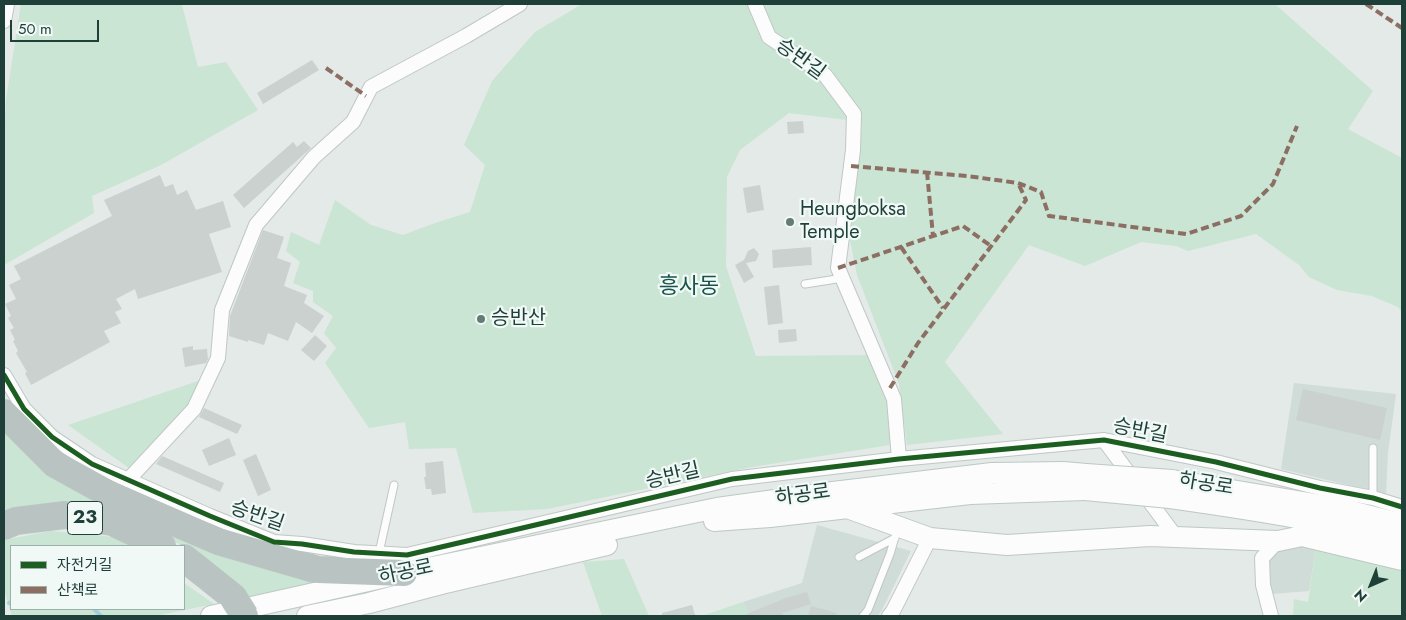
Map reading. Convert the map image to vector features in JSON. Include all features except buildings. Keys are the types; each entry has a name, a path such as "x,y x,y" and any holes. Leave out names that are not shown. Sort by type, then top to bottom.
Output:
{"highway":[{"path":"4,413 55,464 113,496 218,541 318,570 404,573"},
{"name":"23","path":"4,526 16,521 65,515 112,522 160,545"},
{"path":"185,559 239,606"}],"street":[{"path":"4,21 7,4"},
{"path":"128,480 194,409 218,358 222,310 256,225 314,156 353,122 371,87 466,36 520,4"},
{"name":"승반길","path":"755,4 769,37 825,74 854,114 853,150 838,268 894,399 899,458"},
{"name":"승반길","path":"4,375 24,409 52,437 92,464 274,542 354,552 407,555 732,479 899,458 1104,440 1216,462 1320,488 1373,498 1402,507"},
{"path":"1104,440 1176,537"},
{"name":"하공로","path":"211,616 404,573 717,508 833,492 992,474 1063,472 1086,482"},
{"name":"하공로","path":"307,616 362,610 441,584 707,522 770,517 1086,482 1171,489 1339,508 1402,524"},
{"name":"하공로","path":"1171,489 1402,541"},
{"path":"846,508 896,533 930,538 1006,544 1150,536 1278,541 1302,536 1402,560"},
{"path":"889,616 930,538"},
{"path":"1271,616 1263,585 1262,558 1278,541"}],"lane":[{"path":"805,284 843,278"},
{"path":"1373,448 1373,498"},
{"path":"379,553 394,485"},
{"path":"859,557 896,533"},
{"path":"863,616 872,600 896,533"}],"shaded area":[{"path":"1294,383 1396,394 1388,453 1386,494 1281,469"},
{"path":"817,525 911,551 881,612 877,616 750,616 743,602 802,583"},
{"path":"1300,542 1316,547 1309,591 1272,594 1268,559 1280,546"}],"green space":[{"path":"21,4 184,4 182,5 198,67 226,62 258,110 161,165 92,196 94,213 4,265 6,100"},
{"path":"582,4 1275,4 1373,91 1348,129 1402,158 1402,312 1398,307 1372,296 1337,290 1309,277 1299,265 1256,234 1188,251 1176,246 1141,242 1085,266 1029,245 945,362 1003,434 907,445 899,384 857,275 850,240 862,125 848,120 789,113 740,150 727,177 726,266 756,356 871,355 887,396 890,445 752,467 547,509 473,513 456,448 409,449 405,422 369,428 325,363 336,348 324,333 333,316 313,302 313,291 293,283 300,262 286,251 291,232 319,245 335,200 371,225 403,235 470,212 485,165 464,145 492,81 535,32"},
{"path":"201,380 188,404 166,428 158,440 144,451 129,468 68,425"},
{"path":"4,419 89,492 346,578 247,597 185,545 105,511 4,516"},
{"path":"51,531 114,537 127,545 10,545 10,609 4,589 4,540"},
{"path":"1316,547 1402,570 1402,616 1293,616 1294,599 1308,602"},
{"path":"624,559 649,616 602,616 583,562"},
{"path":"185,584 214,604 185,610"},
{"path":"743,602 750,616 702,616"},
{"path":"10,610 184,610 155,616 12,616"}],"waterway":[{"path":"95,610 101,616"}],"marked path":[{"path":"1366,4 1402,28"},
{"path":"326,68 366,96"},
{"path":"851,166 967,176 1018,183 1041,192 1049,216 1186,234 1241,216 1273,184 1297,126"},
{"path":"927,172 933,236"},
{"path":"890,388 918,343 1026,200 1018,183"},
{"path":"838,268 963,226 991,246"},
{"path":"901,247 943,308"}],"cycle path":[{"path":"4,375 24,409 52,437 92,464 274,542 354,552 407,555 732,479 899,459 1104,440 1216,462 1320,488 1373,498 1402,507"}],"place":[{"name":"Heungboksa Temple","path":"790,222"},
{"name":"승반산","path":"481,319"}],"district":[{"name":"흥사동","path":"689,288"}]}
